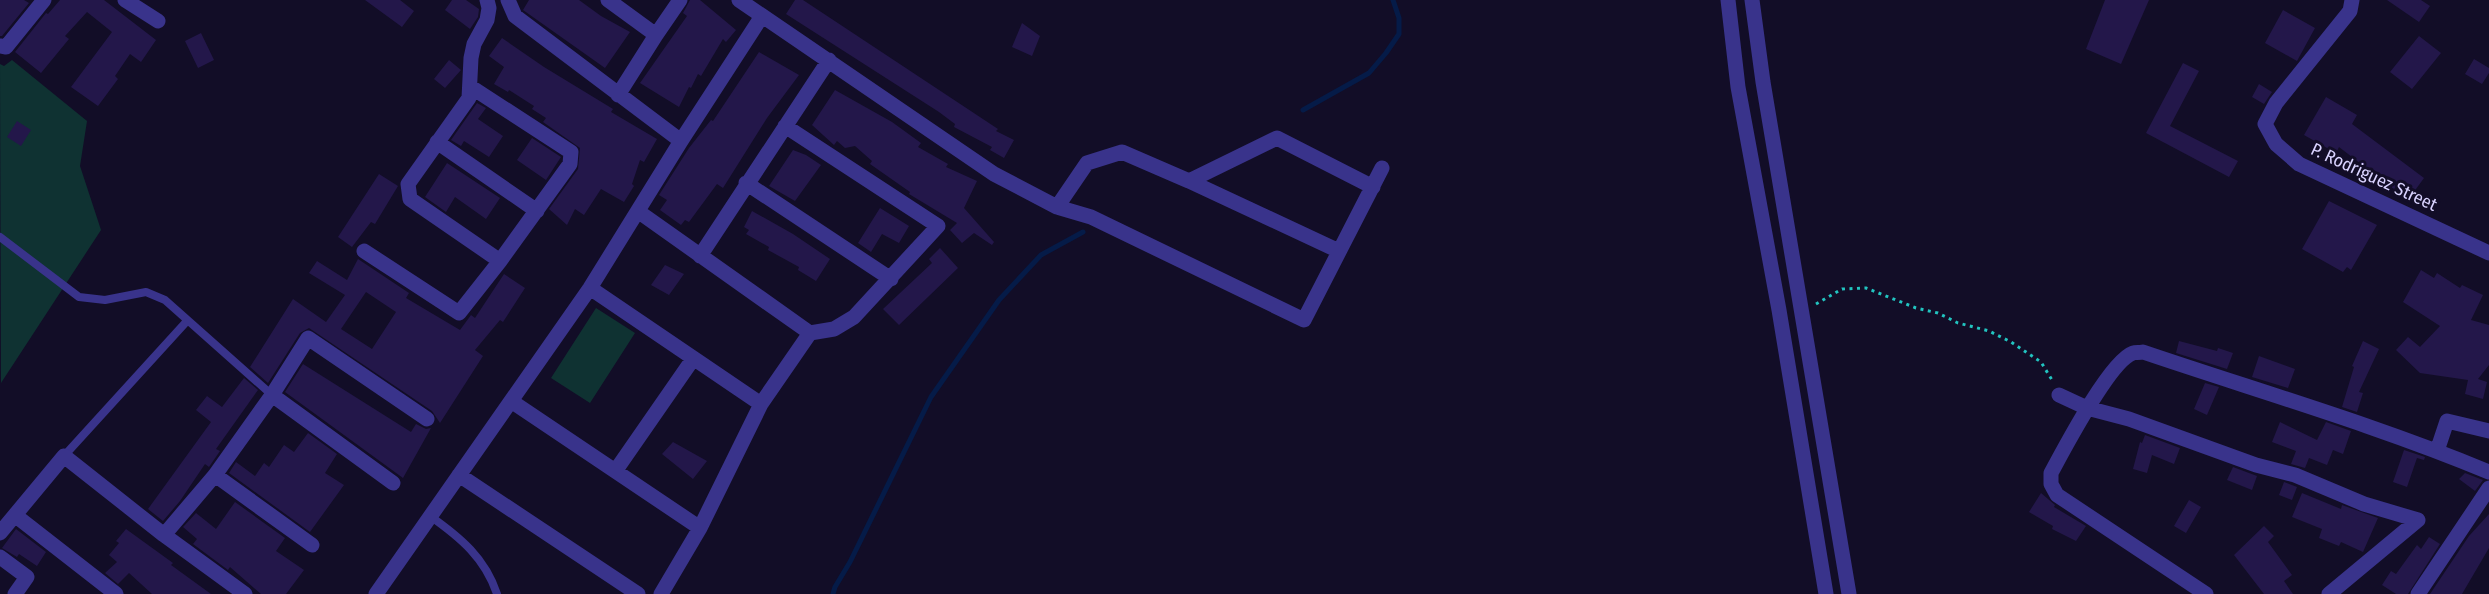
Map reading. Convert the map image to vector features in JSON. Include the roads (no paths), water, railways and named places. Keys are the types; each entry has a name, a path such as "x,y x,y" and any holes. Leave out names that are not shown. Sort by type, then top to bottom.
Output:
{"street":[{"path":"0,46 6,47 44,0"},
{"path":"125,0 158,21"},
{"path":"487,0 489,8 487,20 474,44 471,58 469,98 408,184 410,199 500,261"},
{"path":"508,0 515,16 681,141"},
{"path":"608,0 656,35"},
{"path":"618,95 680,0"},
{"path":"739,0 994,174 1057,207 1091,217 1304,320 1383,168"},
{"path":"1728,0 1738,87 1779,310 1826,594"},
{"path":"1752,0 1763,82 1849,594"},
{"name":"P. Rodriguez Street","path":"2352,0 2350,11 2276,103 2265,124 2276,144 2299,164 2489,253"},
{"path":"376,594 590,288 762,16"},
{"path":"700,256 746,183 830,60"},
{"path":"364,251 459,313 500,261 570,164 571,152 471,87"},
{"path":"661,594 700,528 761,404 810,333 834,328 854,317 938,226 785,126"},
{"path":"1189,181 1277,138 1373,187"},
{"path":"437,142 537,211"},
{"path":"1057,207 1087,163 1122,152 1339,251"},
{"path":"746,183 891,279"},
{"path":"639,212 810,333"},
{"path":"590,288 761,404"},
{"path":"164,535 215,475 272,395 308,338 427,419"},
{"path":"2206,594 2058,495 2051,484 2051,473 2088,408 2118,365 2132,353 2143,352 2248,388 2296,401 2489,472"},
{"path":"616,470 693,359"},
{"path":"272,395 393,483"},
{"path":"2059,395 2088,408 2130,419 2256,465 2295,475 2364,504 2418,520 2329,594"},
{"path":"511,401 700,528"},
{"path":"2437,451 2447,421 2489,431"},
{"path":"0,532 16,516 64,456 164,535 245,594"},
{"path":"215,475 312,545"},
{"path":"459,475 638,594"},
{"path":"2418,594 2489,488"},
{"path":"16,516 116,594"},
{"path":"0,557 27,577 15,594"}],"lane":[{"path":"0,237 79,297 105,300 146,292 165,300 272,395"},
{"path":"64,456 187,321"},
{"path":"430,516 468,546 482,561 497,594"}],"waterway":[{"path":"1303,110 1369,73 1386,53 1399,34 1399,18 1393,0"},
{"path":"833,594 931,397 999,300 1041,255 1083,232"}]}
